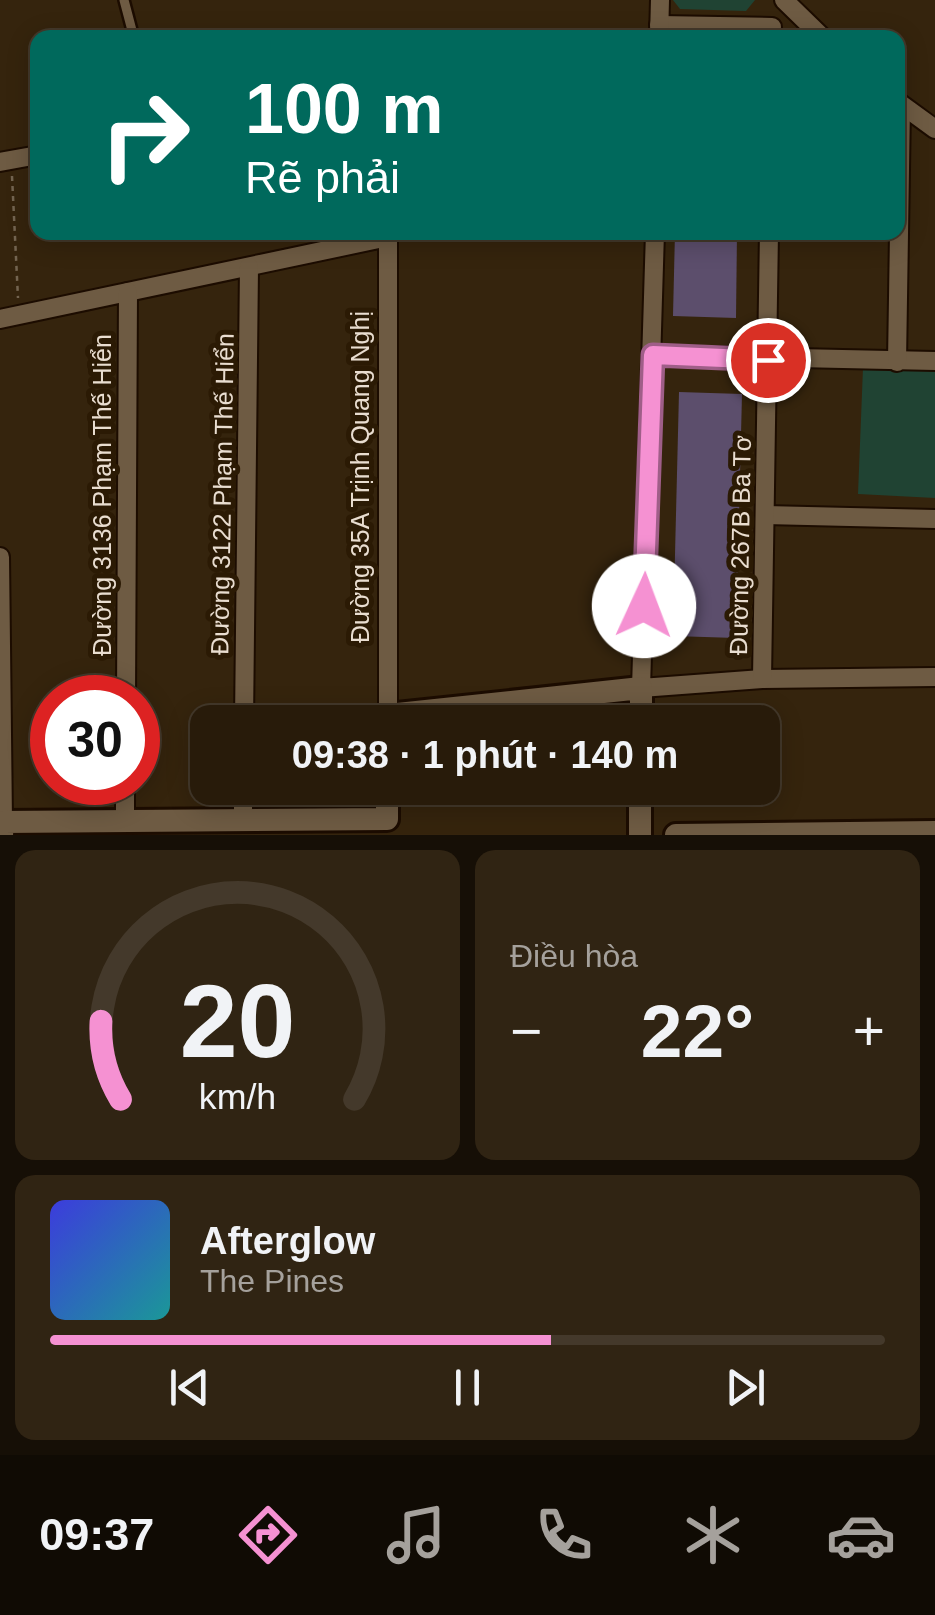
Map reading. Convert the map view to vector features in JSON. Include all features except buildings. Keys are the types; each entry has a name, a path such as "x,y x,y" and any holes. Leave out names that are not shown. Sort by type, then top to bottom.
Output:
{"street":[{"path":"659,30 660,0"},
{"path":"773,30 785,3 814,30"},
{"path":"905,107 934,127"},
{"path":"9,317 366,240"},
{"name":"Đường 35A Trịnh Quang Nghị","path":"388,240 388,705"},
{"path":"641,705 655,240"},
{"name":"Đường 267B Ba Tơ","path":"762,679 769,240"},
{"path":"898,240 898,362"},
{"name":"Đường 3122 Phạm Thế Hiển","path":"244,705 249,266"},
{"name":"Đường 3136 Phạm Thế Hiển","path":"126,675 128,292"},
{"path":"653,355 935,361"},
{"path":"765,515 935,519"},
{"path":"0,557 2,828 243,818 387,827"},
{"path":"502,705 641,688 762,679 935,677"},
{"path":"125,805 125,821"},
{"path":"243,805 243,818"},
{"path":"640,805 640,835"},
{"path":"676,835 935,832"}],"lane":[{"path":"124,0 132,30"}],"path":[{"path":"6,161 9,317"}],"green space":[{"path":"673,0 755,0 746,11 680,9"},
{"path":"863,368 935,371 935,498 858,494"}],"route":[{"path":"644,606 653,355 768,360"}]}
